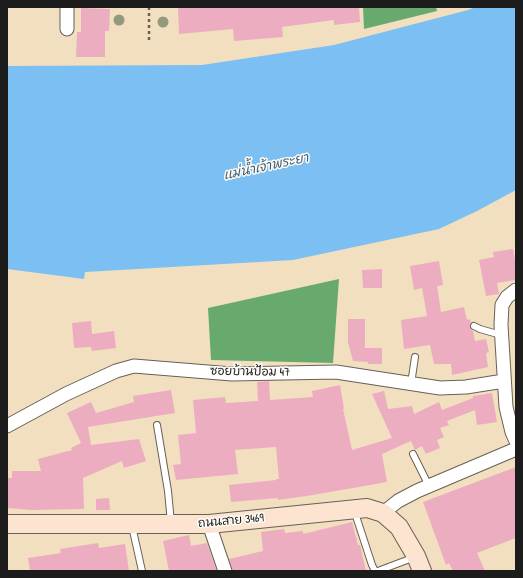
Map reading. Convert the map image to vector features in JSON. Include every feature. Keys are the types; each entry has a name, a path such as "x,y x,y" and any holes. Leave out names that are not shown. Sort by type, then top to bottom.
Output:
{"street":[{"path":"67,7 67,30"},
{"path":"516,290 502,305 500,326 508,372 506,407 512,432 516,441"},
{"name":"ซอยบ้านป้อม 47","path":"7,426 66,394 116,371 134,366 232,374 336,372 440,388 466,388 508,372"},
{"path":"383,513 398,501 429,486 516,449"},
{"name":"ถนนสาย 3469","path":"7,524 209,524 367,508 383,513 399,526 419,564"},
{"path":"209,524 225,571"}],"lane":[{"path":"474,326 501,335"},
{"path":"411,384 415,357"},
{"path":"157,425 168,491 171,524"},
{"path":"413,454 429,486"},
{"path":"353,509 372,565 377,571 419,564"},
{"path":"132,524 142,571"}],"path":[{"path":"149,7 149,43"}],"green space":[{"path":"363,7 436,7 437,11 364,29"},
{"path":"339,279 333,363 211,360 208,308"}],"water":[{"name":"แม่น้ำเจ้าพระยา","path":"476,7 516,7 516,190 439,229 293,260 85,272 84,279 7,269 7,66 202,65 334,45"}],"building":[{"path":"178,7 359,7 360,22 334,25 334,20 282,27 283,37 234,41 233,29 179,34"},
{"path":"81,8 110,9 109,31 105,31 105,57 76,57 77,32 81,32"},
{"path":"513,249 516,266 516,280 497,283 499,294 486,296 479,260 494,257 493,252"},
{"path":"439,261 443,285 437,286 441,312 464,307 467,320 470,319 470,327 473,331 475,341 486,339 489,352 486,353 488,367 452,375 451,364 434,364 430,345 404,349 401,320 427,316 422,288 414,290 410,266"},
{"path":"382,269 382,288 363,288 362,270"},
{"path":"348,319 365,319 365,348 382,348 382,364 368,364 368,362 353,361 348,342"},
{"path":"91,321 92,334 114,331 116,348 92,351 91,347 74,348 72,323"},
{"path":"269,381 270,400 313,397 312,391 340,385 343,409 352,450 392,438 372,394 384,391 388,409 412,406 414,414 439,402 442,410 473,398 473,396 492,393 497,422 477,425 475,410 447,421 449,425 440,428 444,437 437,440 440,448 426,454 422,446 415,450 411,441 382,454 387,482 278,500 278,498 231,502 229,485 279,479 276,447 235,450 238,474 176,480 173,465 181,464 178,435 196,433 193,400 225,397 226,403 258,401 257,382"},
{"path":"171,390 175,413 88,427 91,445 139,439 146,461 124,468 122,461 83,478 84,509 32,510 7,508 7,478 12,478 12,471 41,471 38,459 72,450 71,448 81,443 67,413 91,402 96,413 134,402 133,396"},
{"path":"516,467 516,538 477,553 485,571 453,571 449,563 446,565 423,502"},
{"path":"109,498 110,510 96,510 96,499"},
{"path":"352,522 358,545 360,545 366,571 233,571 229,559 263,551 261,532 284,529 285,533 303,531 303,534"},
{"path":"189,535 191,546 207,543 217,571 169,571 163,541"},
{"path":"98,543 99,548 125,544 129,571 30,571 28,558 61,553 60,549"}]}
